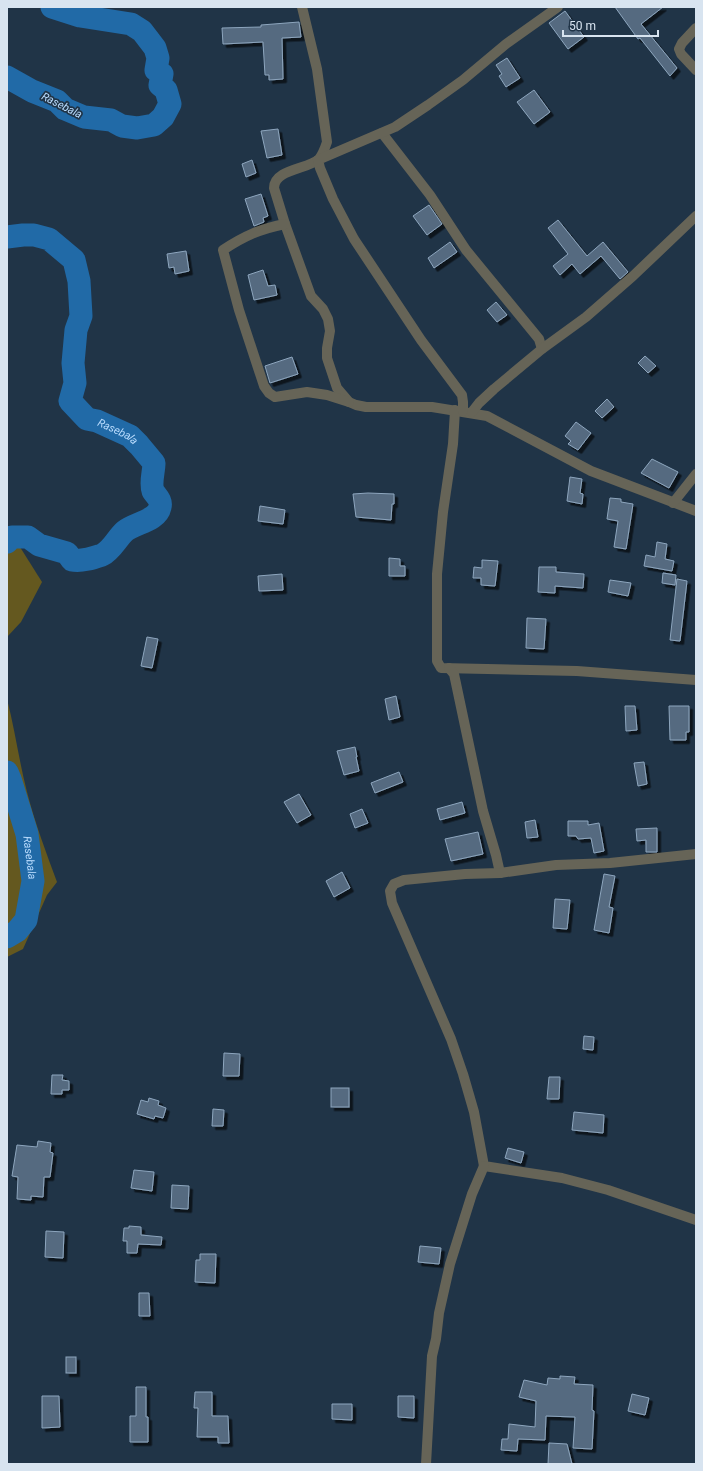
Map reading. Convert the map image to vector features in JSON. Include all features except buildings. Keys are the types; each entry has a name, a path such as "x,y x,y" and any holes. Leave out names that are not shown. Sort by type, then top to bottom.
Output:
{"street":[{"path":"302,7 317,69 327,142 325,150 318,160 320,168 333,199 354,239 421,340 462,395 463,411 453,444 443,512 437,574 437,661 441,668 576,671 696,680"},
{"path":"349,402 337,388 329,366 327,348 330,331 328,319 323,309 311,296 285,224 274,188 274,183 278,178 286,173 395,127 463,80 506,44 558,7"},
{"path":"696,28 679,49 681,54 696,70"},
{"path":"382,133 430,195 470,256 539,339 542,349"},
{"path":"463,411 479,403 542,349 586,317 633,276 696,216"},
{"path":"285,224 242,237 223,250 239,310 264,386 269,393 275,397 307,392 327,395 366,407 432,407 487,416 591,471 696,510"},
{"path":"674,503 696,474"},
{"path":"449,668 454,674 484,811 500,873"},
{"path":"426,1464 432,1356 436,1339 439,1313 450,1264 472,1194 484,1166 474,1112 464,1074 392,902 390,891 394,884 404,880 450,875 500,873 556,865 610,863 696,854"},
{"path":"484,1166 562,1178 608,1190 696,1220"}],"shaded area":[{"path":"7,528 42,582 21,622 7,637"},
{"path":"7,699 30,804 57,882 47,895 23,949 7,957"}],"waterway":[{"name":"Rasebala","path":"7,77 32,91 57,101 65,109 84,117 111,120 122,126 137,128 154,125 163,117 170,104 166,90 160,85 162,74 156,70 158,58 155,48 142,31 131,24 80,16 52,7"},
{"name":"Rasebala","path":"7,237 34,235 49,239 74,260 79,281 81,316 76,330 73,363 75,383 70,401 87,419 97,421 130,436 139,445 154,463 152,488 159,500 160,505 155,516 129,528 119,537 106,553 91,558 72,560 67,553 39,545 28,537 12,537 7,542"},
{"name":"Rasebala","path":"7,772 27,834 33,881 26,920 17,931 7,937"}]}
